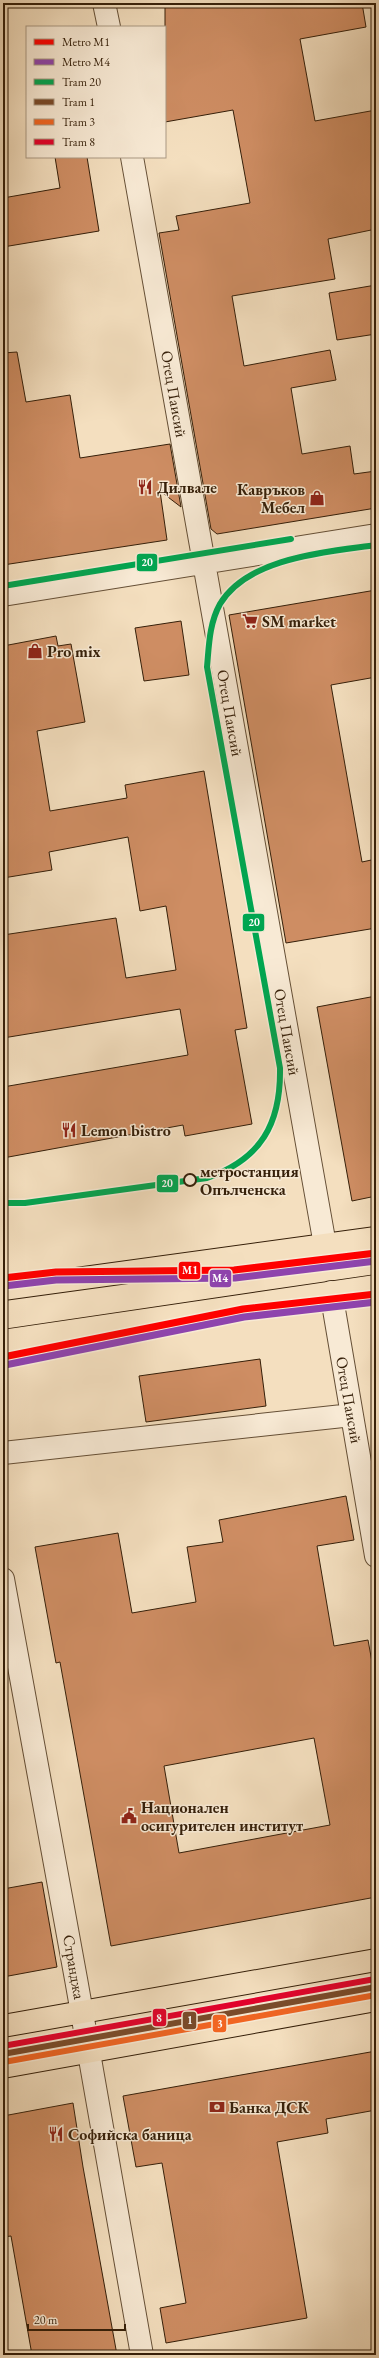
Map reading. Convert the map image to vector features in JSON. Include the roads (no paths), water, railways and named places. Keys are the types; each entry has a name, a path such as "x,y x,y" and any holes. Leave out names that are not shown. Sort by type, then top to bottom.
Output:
{"main road":[{"path":"3,1289 376,1238"},
{"path":"3,1341 376,1286"},
{"path":"3,2026 376,1960"},
{"path":"3,2067 376,2000"}],"street":[{"path":"104,3 109,26"},
{"name":"Отец Паисий","path":"132,158 325,1245"},
{"path":"3,595 376,536"},
{"name":"Отец Паисий","path":"330,1292 376,1556"},
{"path":"3,1453 352,1416"},
{"name":"Странджа","path":"3,1579 82,2012 142,2355"}],"metro line":[{"name":"M1","path":"3,1278 56,1272 234,1270 376,1253"},
{"name":"M4","path":"4,1286 56,1280 235,1278 376,1261"},
{"name":"M1","path":"3,1357 243,1309 376,1294"},
{"name":"M4","path":"5,1365 244,1317 376,1302"}],"tram line":[{"name":"20","path":"3,586 291,539"},
{"name":"20","path":"3,1203 25,1203 207,1178 226,1170 241,1161 254,1150 264,1137 272,1122 277,1106 280,1068 207,667 212,627 220,604 233,588 249,576 269,567 312,554 376,545"},
{"name":"8","path":"3,2046 375,1979"},
{"name":"1","path":"3,2054 376,1987"},
{"name":"3","path":"4,2062 376,1995"}],"place":[{"name":"Дилвале","path":"145,487"},
{"name":"Кавръков Мебел","path":"317,498"},
{"name":"SM market","path":"250,621"},
{"name":"Pro mix","path":"35,651"},
{"name":"Lemon bistro","path":"69,1130"},
{"name":"метростанция Опълченска","path":"190,1180"},
{"name":"Национален осигурителен институт","path":"129,1816"},
{"name":"Банка ДСК","path":"217,2107"},
{"name":"Софийска баница","path":"56,2134"}]}
